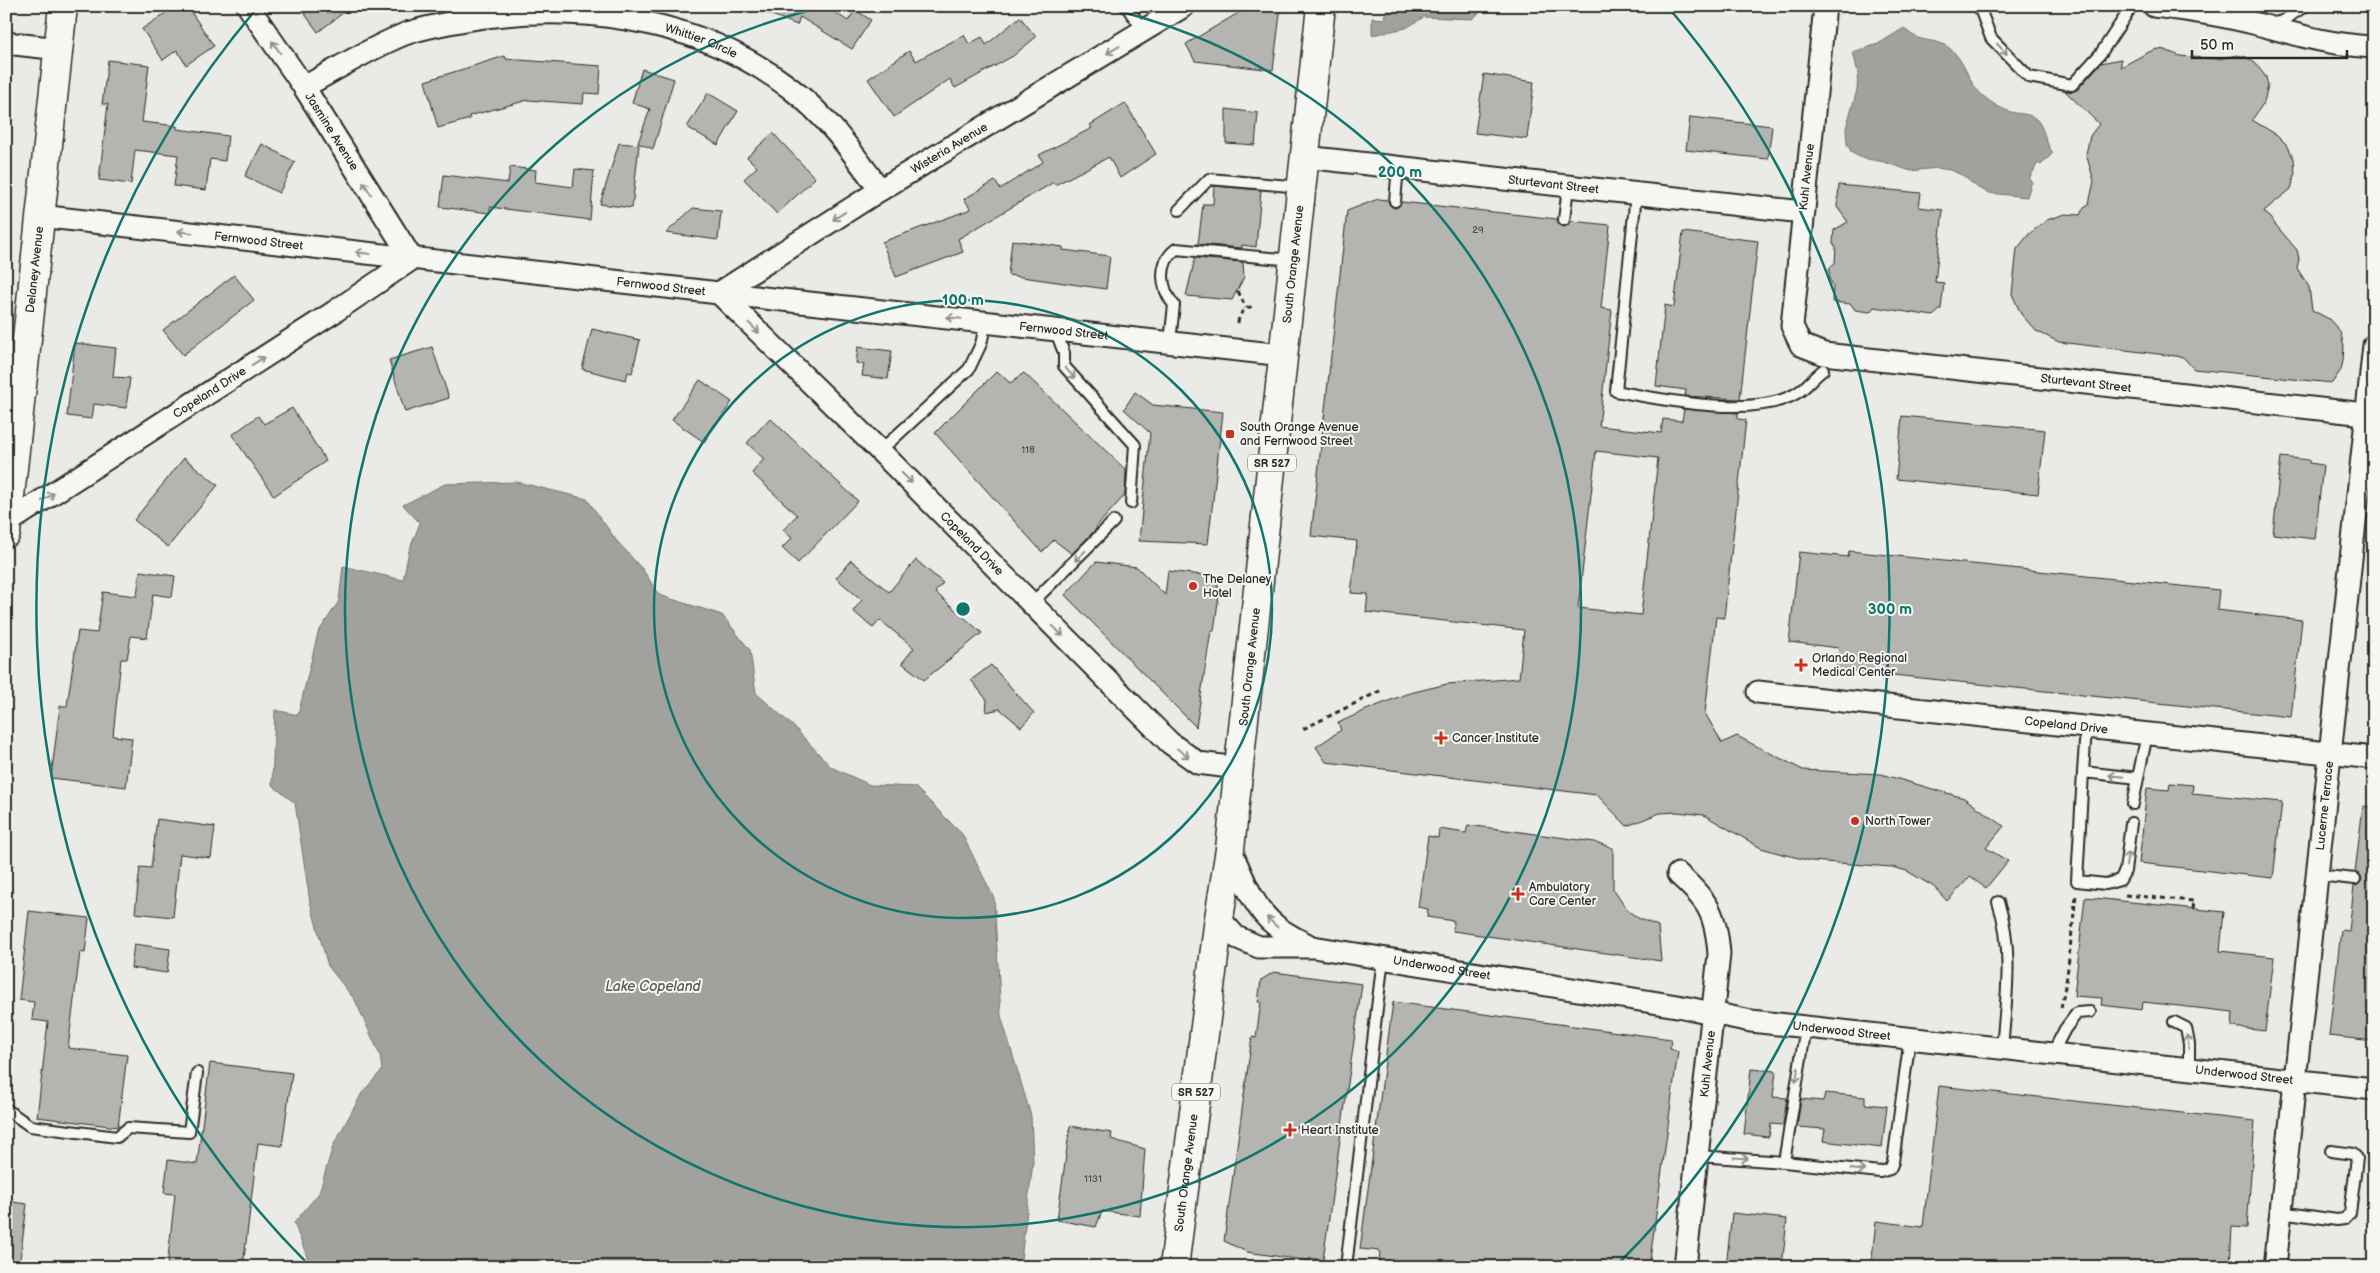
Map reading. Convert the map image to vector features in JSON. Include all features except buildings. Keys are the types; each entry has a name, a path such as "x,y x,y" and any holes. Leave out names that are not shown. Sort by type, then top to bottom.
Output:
{"main road":[{"name":"Delaney Avenue","path":"7,528 13,397 40,216 63,6"},
{"name":"South Orange Avenue","path":"1174,1267 1219,918 1230,849 1321,6"}],"street":[{"name":"Jasmine Avenue","path":"248,6 304,87 412,259"},
{"name":"Wisteria Avenue","path":"719,294 880,190 1184,6"},
{"name":"Kuhl Avenue","path":"1802,345 1792,326 1824,6"},
{"path":"2154,6 2194,11 2263,26 2304,38 2354,46 2374,46"},
{"name":"Whittier Circle","path":"304,87 406,34 477,15 524,10 585,8 617,10 691,34 752,61 792,89 828,122 880,190"},
{"path":"6,43 58,49"},
{"name":"Sturtevant Street","path":"1305,157 1803,212"},
{"name":"Fernwood Street","path":"40,216 719,294 1054,328 1283,354"},
{"name":"Copeland Drive","path":"7,528 412,259"},
{"name":"Copeland Drive","path":"719,294 880,451 1031,604 1182,752 1205,766 1238,768"},
{"name":"Sturtevant Street","path":"1802,345 1824,354 2370,414"},
{"name":"Lucerne Terrace","path":"2275,1267 2330,753 2370,414 2374,345"},
{"name":"Copeland Drive","path":"1758,692 2374,758"},
{"name":"Underwood Street","path":"1230,849 1253,897 1264,914 1287,934 1313,947"},
{"name":"Kuhl Avenue","path":"1678,874 1696,890 1713,916 1719,954 1685,1267"},
{"name":"Underwood Street","path":"1219,918 1236,937 1259,947 1313,947 1714,1013 1751,1021 2374,1089"}],"lane":[{"path":"1126,6 1144,31"},
{"path":"1979,6 1991,38 2029,78 2072,85 2101,53 2132,6"},
{"path":"2263,26 2282,20 2305,6"},
{"path":"1395,201 1398,167"},
{"path":"1179,210 1210,180 1302,187"},
{"path":"1564,220 1568,186"},
{"path":"1636,194 1616,390 1673,402 1739,406 1778,401 1800,391 1823,370"},
{"path":"1170,342 1174,305 1165,294 1163,282 1165,263 1176,250 1294,260"},
{"path":"880,451 969,369 981,344 986,322"},
{"path":"1054,328 1064,354 1064,366 1135,445 1131,502"},
{"path":"1031,604 1114,522"},
{"path":"2086,728 2077,881 2106,884 2120,880 2126,871 2131,823"},
{"path":"2133,804 2147,734"},
{"path":"2083,772 2138,778"},
{"path":"2317,875 2355,879"},
{"path":"1998,902 2004,920 2006,952 2006,1004 2002,1048"},
{"path":"1346,1267 1383,958"},
{"path":"2052,1054 2065,1029 2077,1014 2090,1012"},
{"path":"2174,1022 2186,1028 2189,1044 2189,1069"},
{"path":"1784,1162 1806,1027"},
{"path":"1698,1156 1784,1162 1880,1172 1890,1169 1910,1038"},
{"path":"6,1109 30,1126 56,1130 117,1137 128,1128 189,1132 197,1074"},
{"path":"2280,1212 2337,1220 2344,1219 2350,1213 2358,1158 2353,1154 2331,1151"}],"path":[{"path":"1238,291 1246,308"},
{"path":"1238,323 1239,316 1246,308 1254,306"},
{"path":"1303,729 1382,690"},
{"path":"2060,1014 2067,976 2076,890"},
{"path":"2116,894 2194,901 2193,909"}],"water":[{"path":"1387,6 1487,6 1472,19 1424,17 1406,28 1372,35 1372,18 1385,19"},
{"path":"1904,28 1916,37 1937,42 1954,52 1976,89 1993,103 2010,112 2031,116 2039,122 2053,153 2041,165 2038,163 2029,179 2032,181 2027,197 1989,193 1978,188 1962,175 1950,170 1937,168 1911,171 1884,162 1862,158 1852,153 1847,144 1846,128 1857,90 1858,73 1853,52 1878,44"},
{"name":"Lake Copeland","path":"517,482 587,499 616,540 643,570 659,595 722,615 750,650 756,693 794,727 831,767 870,785 915,787 962,834 994,898 1001,1016 1031,1116 1033,1162 1020,1267 311,1267 294,1223 319,1193 333,1146 362,1093 382,1070 380,1055 355,1000 328,966 310,902 295,803 272,785 275,710 298,715 318,633 339,601 343,566 403,580 409,551 420,523 403,505 445,484"}],"place":[{"name":"South Orange Avenue and Fernwood Street","path":"1230,434"},
{"name":"The Delaney Hotel","path":"1193,586"},
{"name":"Orlando Regional Medical Center","path":"1801,665"},
{"name":"Cancer Institute","path":"1441,738"},
{"name":"North Tower","path":"1855,821"},
{"name":"Ambulatory Care Center","path":"1518,894"},
{"name":"Heart Institute","path":"1290,1130"}]}
